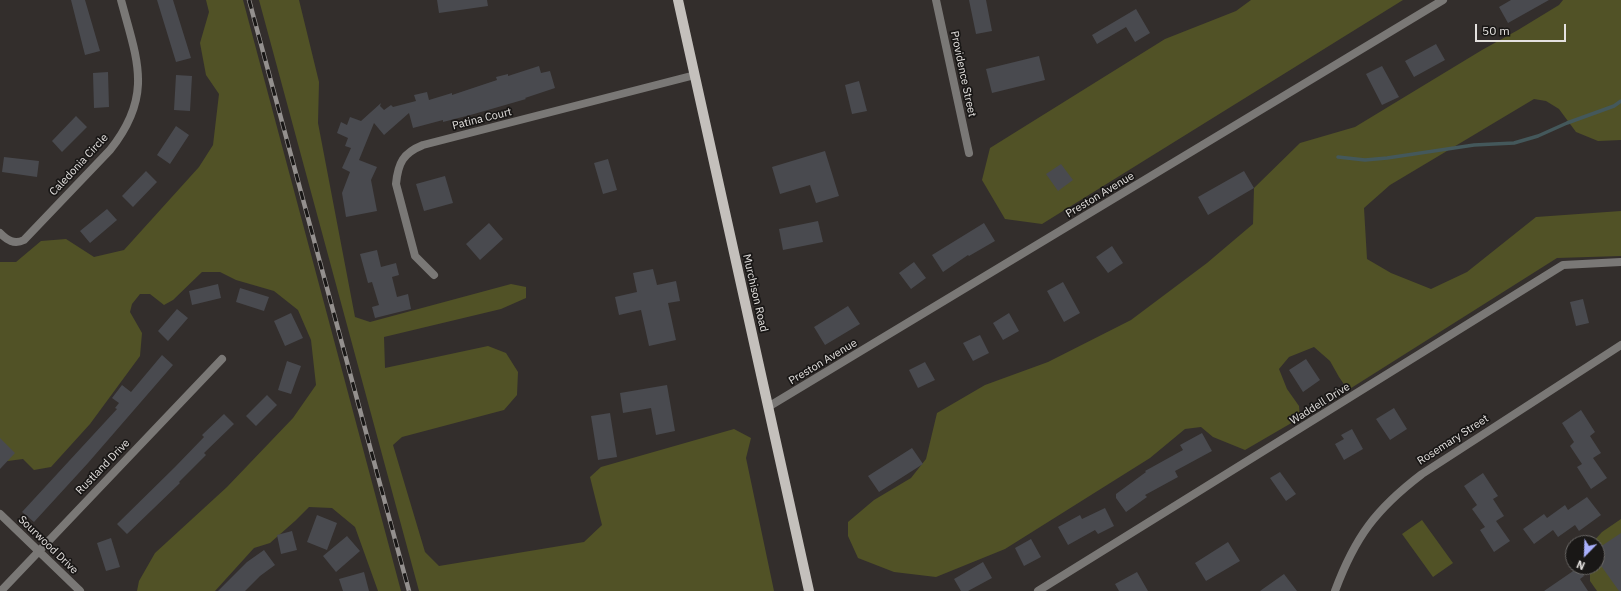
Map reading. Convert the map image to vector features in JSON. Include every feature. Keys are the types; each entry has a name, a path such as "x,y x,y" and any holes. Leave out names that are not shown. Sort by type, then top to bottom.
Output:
{"main road":[{"name":"Murchison Road","path":"678,0 809,591"}],"street":[{"name":"Caledonia Circle","path":"0,233 7,240 14,242 24,240 110,150 121,137 129,122 138,91 139,74 121,0"},
{"name":"Providence Street","path":"936,0 969,153"},
{"name":"Preston Avenue","path":"768,407 1443,0"},
{"name":"Patina Court","path":"434,275 415,256 397,191 397,173 402,161 411,150 423,145 695,75"},
{"name":"Waddell Drive","path":"1038,591 1563,264 1621,262"},
{"name":"Rosemary Street","path":"1336,591 1354,546 1384,506 1402,489 1422,474 1621,345"},
{"name":"Rustland Drive","path":"1,591 222,359"},
{"name":"Sourwood Drive","path":"0,514 80,591"}],"shaded area":[{"path":"206,0 243,0 401,591 378,591 355,527 332,508 309,507 270,543 254,548 215,591 137,591 139,581 155,553 227,487 293,418 316,385 311,340 298,310 274,291 236,280 220,272 202,272 173,300 164,305 150,294 140,294 132,304 130,312 142,333 140,356 90,424 51,467 34,470 23,459 0,462 0,262 16,262 41,241 66,239 94,257 124,250 199,167 213,145 219,94 206,75 200,43 209,12"},
{"path":"259,0 299,0 319,82 318,123 355,317 370,322 511,284 526,287 526,298 501,309 384,337 385,368 488,346 506,353 518,372 517,395 504,410 402,437 393,445 425,552 439,566 584,542 602,525 590,477 601,467 734,429 751,438 746,458 774,591 419,591"},
{"path":"1251,0 1403,0 1042,224 1005,219 982,180 990,148 1165,39 1236,11"},
{"path":"1563,0 1621,0 1621,140 1598,141 1576,132 1559,109 1546,101 1534,99 1390,185 1364,208 1367,259 1391,273 1431,289 1467,272 1536,217 1621,211 1621,256 1557,258 1348,390 1330,361 1314,347 1289,357 1279,369 1287,389 1299,406 1300,418 1245,450 1213,437 1201,427 1185,429 1150,458 1005,549 936,577 894,572 858,558 848,536 848,522 874,500 911,478 926,459 937,413 985,385 1048,362 1131,320 1207,263 1253,224 1254,188 1300,143 1355,127 1559,5"},
{"path":"1621,519 1621,591 1597,591 1590,581 1590,575 1605,575 1605,535 1599,535"},
{"path":"1422,520 1453,563 1433,577 1402,534"}],"building":[{"path":"71,0 85,0 100,51 85,55"},
{"path":"157,0 173,0 191,58 176,62"},
{"path":"437,0 487,0 488,6 439,13"},
{"path":"969,0 986,0 992,31 976,34"},
{"path":"1511,0 1549,0 1508,23 1499,7"},
{"path":"1136,9 1150,33 1135,42 1126,27 1097,44 1092,35"},
{"path":"1436,44 1445,60 1414,77 1405,61"},
{"path":"1039,56 1045,80 992,93 986,69"},
{"path":"539,66 541,73 550,71 555,88 525,98 526,99 474,114 413,128 409,113 384,135 374,123 359,160 377,167 371,180 377,211 346,217 342,193 350,172 342,168 351,148 345,146 348,138 337,133 341,122 347,125 350,117 361,121 381,103 380,106 384,110 391,105 393,107 416,101 414,95 427,92 429,100 452,93 452,95 497,80 496,77 508,74 508,76"},
{"path":"1382,66 1399,97 1382,105 1366,74"},
{"path":"108,72 109,107 94,108 93,73"},
{"path":"176,75 192,76 190,111 174,110"},
{"path":"859,81 867,111 852,114 845,85"},
{"path":"76,116 87,127 62,152 52,141"},
{"path":"176,126 189,135 170,164 157,155"},
{"path":"825,151 839,196 816,203 810,185 780,194 772,167"},
{"path":"4,157 39,161 37,177 2,172"},
{"path":"608,159 617,190 603,194 594,163"},
{"path":"1061,164 1073,180 1058,191 1046,174"},
{"path":"146,171 157,182 133,207 122,196"},
{"path":"1244,171 1254,188 1208,215 1198,197"},
{"path":"445,176 453,203 424,211 416,184"},
{"path":"107,209 117,220 90,243 80,231"},
{"path":"818,221 823,242 783,250 779,229"},
{"path":"489,223 503,239 480,260 466,244"},
{"path":"984,223 995,241 969,256 968,255 943,272 932,255"},
{"path":"1112,246 1123,263 1108,273 1096,257"},
{"path":"377,250 381,267 396,263 399,275 392,277 397,297 408,294 411,309 375,318 372,307 379,305 372,282 368,283 360,254"},
{"path":"914,262 926,278 911,289 899,273"},
{"path":"653,269 657,285 676,281 680,301 668,303 676,340 649,346 641,310 619,315 615,297 637,292 633,273"},
{"path":"1063,282 1080,313 1064,322 1047,291"},
{"path":"218,284 221,298 192,305 189,291"},
{"path":"240,288 269,297 264,311 236,302"},
{"path":"1583,299 1589,323 1576,326 1570,302"},
{"path":"848,306 860,324 825,345 814,327"},
{"path":"177,309 188,318 168,341 158,331"},
{"path":"291,313 303,338 285,346 274,321"},
{"path":"1009,313 1019,331 1003,340 993,323"},
{"path":"980,335 989,353 973,361 963,343"},
{"path":"162,355 173,365 88,463 34,522 22,512 117,409 115,408 119,403 112,398 122,385 131,392"},
{"path":"1306,359 1320,380 1303,392 1289,370"},
{"path":"287,361 301,366 291,394 278,390"},
{"path":"925,362 935,380 918,388 909,370"},
{"path":"667,385 675,431 656,435 651,408 623,413 620,393"},
{"path":"267,395 277,405 256,426 246,416"},
{"path":"1394,408 1407,429 1390,440 1376,419"},
{"path":"1581,410 1595,432 1590,436 1601,453 1593,458 1607,478 1591,489 1577,467 1582,464 1570,446 1574,442 1562,423"},
{"path":"610,413 617,457 598,460 591,416"},
{"path":"224,414 234,424 204,453 206,455 179,482 180,483 127,534 117,524 175,467 204,437 202,435"},
{"path":"1352,429 1363,449 1344,460 1335,444 1344,439 1341,435"},
{"path":"1202,433 1212,451 1175,471 1178,477 1145,495 1147,497 1126,512 1116,498 1116,494 1146,472 1145,471 1183,450 1180,445"},
{"path":"0,438 15,453 0,469"},
{"path":"912,448 923,464 879,492 868,476"},
{"path":"1280,472 1296,494 1286,501 1270,478"},
{"path":"1483,473 1498,496 1493,499 1504,516 1496,521 1510,541 1494,552 1480,530 1485,527 1472,509 1477,505 1464,486"},
{"path":"1587,497 1601,515 1579,531 1575,525 1558,537 1553,530 1534,544 1523,529 1544,514 1547,518 1565,505 1568,510"},
{"path":"1105,508 1114,526 1098,534 1095,530 1068,545 1058,527 1080,515 1082,519"},
{"path":"317,515 337,523 327,550 307,542"},
{"path":"292,531 297,550 281,554 277,535"},
{"path":"1621,533 1621,591 1619,591 1605,571 1605,544"},
{"path":"347,536 360,551 336,572 323,556"},
{"path":"111,538 120,567 106,571 97,543"},
{"path":"1031,539 1041,557 1024,566 1015,548"},
{"path":"1228,542 1240,561 1206,581 1195,563"},
{"path":"264,550 275,565 260,576 245,591 218,591 247,562"},
{"path":"983,562 992,578 968,591 961,591 954,579"},
{"path":"364,572 369,591 343,591 339,579"},
{"path":"1137,572 1148,591 1119,591 1115,584"},
{"path":"1284,574 1297,591 1260,591"},
{"path":"1567,575 1583,575 1580,579 1588,591 1544,591"}],"waterway":[{"path":"1338,157 1365,160 1474,145 1514,143 1538,136 1567,123 1614,106 1621,101"}],"railway":[{"path":"249,0 409,591"}]}
